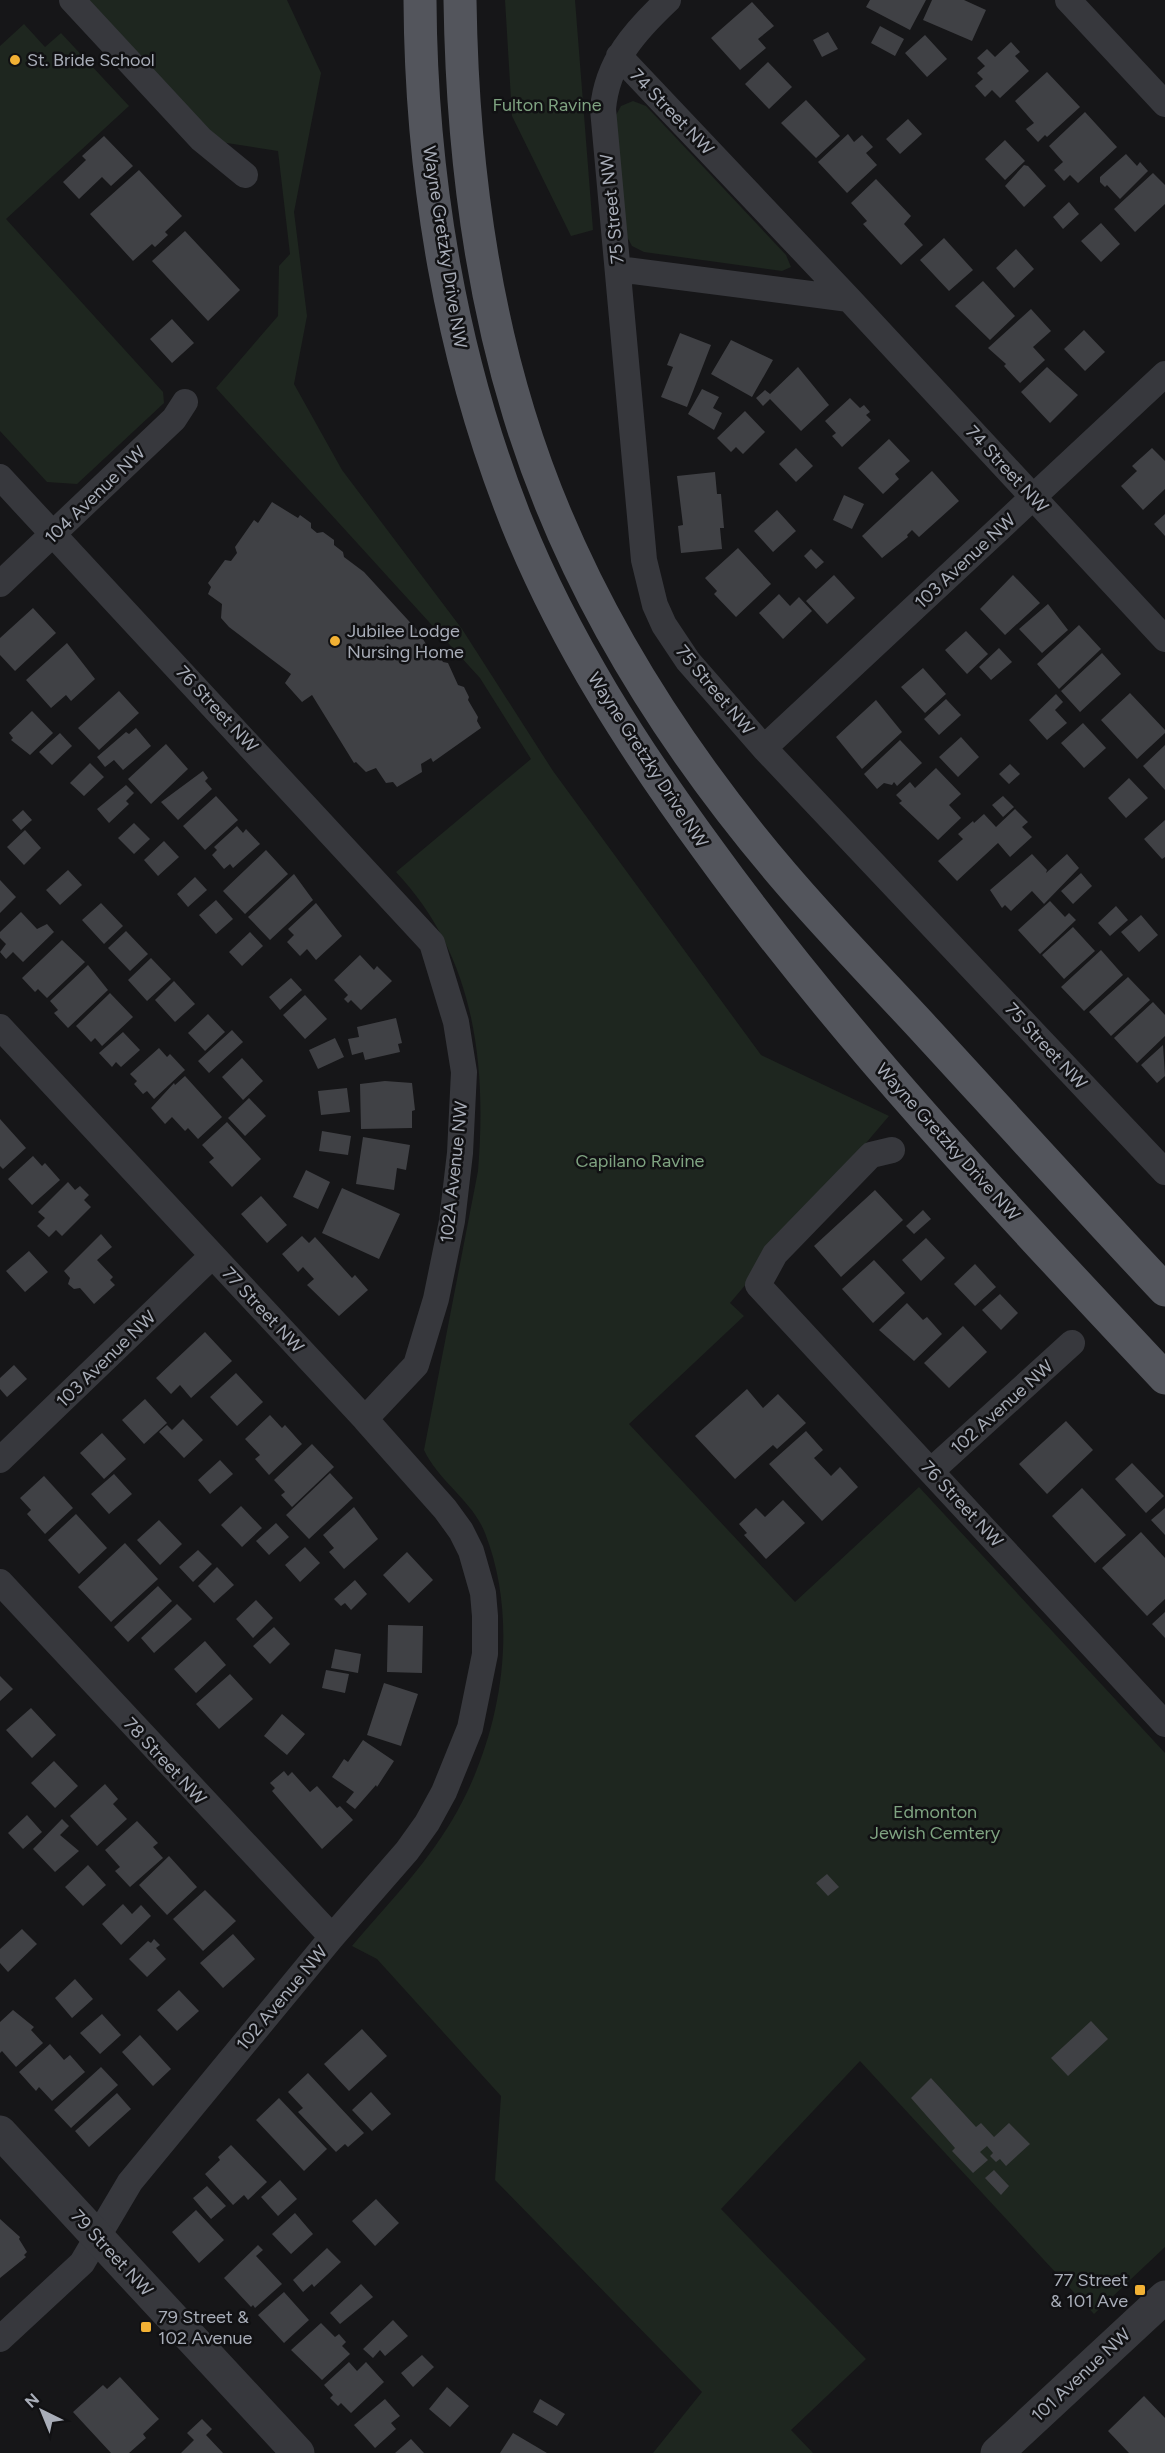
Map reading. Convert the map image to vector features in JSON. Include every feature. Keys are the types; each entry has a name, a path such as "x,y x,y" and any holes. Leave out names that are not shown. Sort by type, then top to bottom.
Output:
{"main road":[{"name":"Wayne Gretzky Drive NW","path":"420,0 431,171 446,276 469,380 518,525 563,622 587,667 663,788 749,906 820,995 963,1161 1165,1378"},
{"name":"Wayne Gretzky Drive NW","path":"460,0 465,119 475,209 506,367 519,414 552,505 609,624 650,695 701,769 781,872 1165,1290"}],"street":[{"path":"72,0 201,140 245,176"},
{"path":"619,56 640,27 668,0"},
{"path":"1068,0 1165,104"},
{"name":"75 Street NW","path":"619,56 606,85 603,109 644,560 648,583 660,615 675,644 764,748 1165,1172"},
{"name":"74 Street NW","path":"619,56 1165,639"},
{"path":"618,269 849,299"},
{"name":"103 Avenue NW","path":"764,748 1165,374"},
{"name":"104 Avenue NW","path":"0,584 174,419 185,402"},
{"name":"76 Street NW","path":"0,477 432,943"},
{"name":"102A Avenue NW","path":"365,1419 416,1365 436,1299 452,1221 460,1153 464,1072 456,1022 432,943"},
{"name":"77 Street NW","path":"0,1027 365,1419 461,1531 478,1572 485,1616"},
{"name":"76 Street NW","path":"892,1150 871,1155 775,1254 758,1285 1165,1724"},
{"name":"103 Avenue NW","path":"0,1460 212,1256"},
{"name":"102 Avenue NW","path":"931,1471 1072,1343"},
{"name":"78 Street NW","path":"0,1582 332,1937"},
{"name":"102 Avenue NW","path":"0,2339 82,2263 130,2182 332,1937 407,1851 444,1792 470,1728 479,1691 484,1654 485,1616"},
{"name":"79 Street NW","path":"0,2132 298,2453"},
{"name":"101 Avenue NW","path":"997,2453 1165,2297"}],"green space":[{"name":"Capilano Ravine","path":"72,0 287,0 321,73 294,212 307,316 294,384 342,470 462,629 553,771 761,1055 889,1116 730,1303 744,1316 629,1424 795,1602 919,1487 1165,1753 1165,2247 1094,2314 860,2061 721,2209 866,2359 791,2430 813,2453 653,2453 702,2392 495,2180 501,2096 377,1959 352,1946 429,1855 451,1822 468,1790 493,1718 500,1681 503,1643 502,1605 496,1568 485,1533 472,1511 438,1472 424,1450 478,1171 480,1090 477,1050 470,1011 459,974 443,938 422,904 396,872 531,759 480,678 216,388 278,316 279,266 290,254 278,151 201,139"},
{"name":"Fulton Ravine","path":"505,0 575,0 593,230 571,236 512,116"},
{"path":"24,24 45,47 61,33 129,106 6,219 163,392 164,403 77,484 47,482 0,431 0,46"},
{"path":"633,101 646,106 786,255 791,267 782,271 644,252 632,246 625,233 615,117 621,106"}],"building":[{"path":"870,0 926,0 910,30 866,7"},
{"path":"932,0 964,0 986,10 972,41 923,20"},
{"path":"752,2 774,26 758,39 766,48 740,70 711,38"},
{"path":"880,26 904,39 895,56 871,43"},
{"path":"828,32 838,49 822,57 813,40"},
{"path":"925,35 947,59 927,77 905,53"},
{"path":"1011,42 1020,52 1015,56 1029,71 1000,98 992,90 985,97 975,86 983,79 977,73 985,66 977,58 987,49 995,57"},
{"path":"768,62 792,87 769,109 745,84"},
{"path":"1047,72 1080,107 1047,137 1045,135 1038,142 1026,129 1034,123 1015,101"},
{"path":"806,100 840,136 816,158 781,123"},
{"path":"1085,112 1117,147 1078,183 1070,175 1064,181 1054,170 1063,162 1049,146"},
{"path":"908,119 922,134 900,154 886,139"},
{"path":"848,134 854,142 862,135 873,147 866,153 877,165 847,193 818,162"},
{"path":"104,136 133,166 111,186 102,177 79,199 63,182 86,160 82,156"},
{"path":"1005,140 1025,161 1005,180 985,159"},
{"path":"1126,154 1137,166 1140,162 1148,171 1120,199 1107,185 1105,187 1100,182 1100,177"},
{"path":"1024,165 1028,166 1046,186 1024,207 1005,186"},
{"path":"139,170 182,216 165,232 168,235 155,247 152,244 133,261 90,214"},
{"path":"1153,173 1165,185 1165,204 1135,232 1114,209"},
{"path":"876,179 911,216 904,224 923,245 901,265 863,224 867,221 851,203"},
{"path":"1069,202 1079,214 1063,229 1053,217"},
{"path":"1101,223 1120,244 1101,262 1081,241"},
{"path":"185,231 240,290 208,321 152,261"},
{"path":"944,238 973,270 949,291 920,260"},
{"path":"1016,249 1034,269 1014,288 996,268"},
{"path":"983,281 1015,316 990,340 955,306"},
{"path":"1031,309 1051,331 1033,347 1045,360 1020,383 1004,366 1006,364 988,348"},
{"path":"172,319 194,343 172,363 150,339"},
{"path":"1084,330 1105,352 1085,371 1064,349"},
{"path":"680,333 711,345 687,407 661,397 673,367 667,365"},
{"path":"731,340 773,360 752,397 711,374"},
{"path":"798,367 829,405 801,431 770,399 763,406 756,398 765,390 770,394"},
{"path":"1047,367 1078,395 1050,423 1021,392"},
{"path":"702,389 719,397 713,408 722,413 714,430 688,414"},
{"path":"850,398 860,408 864,405 870,412 866,415 871,420 842,447 832,436 836,433 825,421"},
{"path":"745,411 765,432 743,454 736,447 731,452 717,438"},
{"path":"889,439 910,461 895,474 899,479 883,494 858,468"},
{"path":"796,448 813,466 796,482 779,464"},
{"path":"1152,448 1165,461 1165,489 1143,510 1121,486 1137,471 1132,466"},
{"path":"932,471 959,501 919,537 912,530 907,535 908,537 882,558 862,536"},
{"path":"715,472 717,494 721,494 724,528 720,528 722,549 681,553 678,526 683,525 677,476"},
{"path":"844,495 864,504 852,529 833,520"},
{"name":"Jubilee Lodge Nursing Home","path":"272,502 298,518 300,515 311,523 311,528 317,533 323,532 334,540 334,545 343,552 344,557 364,572 418,631 429,649 437,652 443,662 448,663 458,685 464,687 469,697 468,700 478,717 477,721 481,728 433,762 431,758 421,764 422,772 397,787 393,782 386,783 376,768 366,772 356,762 354,763 312,695 302,702 285,683 291,674 229,627 221,618 222,604 208,594 211,587 208,583 225,560 231,561 237,553 235,547 254,520 258,523"},
{"path":"777,510 796,531 773,552 754,531"},
{"path":"1165,514 1165,536 1154,524"},
{"path":"738,548 771,584 736,617 714,594 717,591 705,578"},
{"path":"811,549 824,562 816,569 804,556"},
{"path":"834,575 855,598 827,624 806,601"},
{"path":"1013,575 1040,603 1005,635 980,609"},
{"path":"779,594 790,606 799,597 812,611 783,639 759,613"},
{"path":"1048,604 1068,630 1042,653 1019,629"},
{"path":"33,608 56,633 15,671 0,655 0,638"},
{"path":"1079,625 1101,649 1059,689 1037,664"},
{"path":"966,631 988,654 967,674 945,650"},
{"path":"67,643 95,679 71,701 66,695 51,708 26,680"},
{"path":"999,648 1012,662 991,680 979,667"},
{"path":"1102,653 1121,674 1080,712 1061,691"},
{"path":"923,668 946,694 925,713 901,687"},
{"path":"119,691 139,713 99,750 78,728"},
{"path":"1130,693 1165,730 1165,733 1137,759 1101,720"},
{"path":"1056,694 1063,702 1055,710 1067,723 1047,740 1029,720"},
{"path":"946,699 961,715 939,735 924,719"},
{"path":"876,700 902,732 862,769 836,737"},
{"path":"32,711 53,733 30,755 11,740 13,738 9,733"},
{"path":"1083,723 1106,748 1084,768 1061,743"},
{"path":"136,728 151,746 123,770 114,760 105,767 97,757 126,732 129,734"},
{"path":"60,733 72,746 52,765 39,752"},
{"path":"961,737 979,757 958,777 939,757"},
{"path":"900,740 922,763 897,786 894,782 892,785 884,783 877,789 864,774"},
{"path":"166,744 188,769 151,804 128,779"},
{"path":"1165,745 1165,790 1143,766"},
{"path":"90,763 104,777 84,796 70,783"},
{"path":"1010,764 1020,774 1009,784 999,774"},
{"path":"936,768 961,794 949,805 961,818 938,840 899,803 902,801 896,795 910,782 915,788"},
{"path":"203,771 208,778 205,781 212,789 178,820 161,802"},
{"path":"1129,778 1148,798 1126,818 1108,798"},
{"path":"126,785 134,793 126,801 129,804 109,823 97,809"},
{"path":"216,796 238,820 205,850 183,826"},
{"path":"1003,796 1014,807 1003,817 992,805"},
{"path":"1015,809 1028,822 1022,827 1032,837 1010,857 998,843 957,881 938,861 963,839 958,834 973,821 974,823 984,814 996,827"},
{"path":"23,810 32,820 21,830 12,820"},
{"path":"1165,820 1165,857 1162,859 1144,839"},
{"path":"134,823 150,839 134,854 118,838"},
{"path":"237,826 243,833 246,829 260,844 233,868 230,864 224,869 212,855 217,850 214,847"},
{"path":"25,830 41,848 24,865 7,847"},
{"path":"164,841 179,857 158,876 144,860"},
{"path":"266,850 288,874 245,914 223,891"},
{"path":"1032,854 1047,870 1046,873 1067,854 1079,868 1044,904 1032,891 1011,911 1005,905 1002,908 990,890"},
{"path":"68,870 82,885 60,905 46,890"},
{"path":"1081,873 1092,886 1073,904 1061,891"},
{"path":"294,874 313,900 270,940 248,917"},
{"path":"195,877 207,890 188,907 177,894"},
{"path":"0,880 16,897 0,913"},
{"path":"216,900 233,919 216,934 199,915"},
{"path":"1050,901 1065,917 1069,913 1076,920 1040,954 1018,930"},
{"path":"101,903 123,926 104,944 82,920"},
{"path":"316,903 342,936 316,960 307,949 300,956 287,942 294,935 288,929"},
{"path":"1116,906 1128,920 1110,936 1098,923"},
{"path":"21,912 37,929 47,924 54,932 23,962 13,952 6,959 0,952 6,944 0,938 0,932"},
{"path":"1141,915 1158,935 1139,952 1121,932"},
{"path":"1073,927 1095,951 1064,979 1042,955"},
{"path":"126,931 148,954 130,971 108,948"},
{"path":"250,932 263,946 242,966 229,952"},
{"path":"62,940 85,962 47,998 38,989 35,992 22,978"},
{"path":"1101,950 1123,975 1084,1011 1061,987"},
{"path":"360,955 374,970 377,966 392,981 361,1010 351,1000 348,1003 344,999 348,995 334,980"},
{"path":"151,958 171,979 147,1001 128,980"},
{"path":"88,965 108,990 68,1028 54,1013 58,1010 50,1001"},
{"path":"1128,977 1150,1000 1111,1036 1089,1012"},
{"path":"291,978 302,990 280,1010 269,997"},
{"path":"174,981 195,1004 175,1022 155,1000"},
{"path":"110,993 133,1017 102,1046 95,1038 91,1042 76,1026"},
{"path":"305,995 327,1019 305,1039 283,1015"},
{"path":"1153,1002 1165,1015 1165,1036 1137,1063 1114,1038"},
{"path":"208,1014 225,1032 205,1051 188,1033"},
{"path":"396,1018 402,1043 398,1044 400,1052 365,1060 363,1052 352,1055 348,1039 359,1037 357,1027"},
{"path":"232,1030 243,1042 209,1073 198,1061"},
{"path":"123,1032 140,1050 121,1067 116,1062 112,1067 99,1053"},
{"path":"335,1038 344,1057 318,1069 309,1050"},
{"path":"1163,1045 1165,1076 1157,1083 1141,1065"},
{"path":"159,1048 167,1057 170,1054 185,1070 154,1099 147,1091 143,1094 134,1084 137,1081 130,1074"},
{"path":"242,1058 263,1081 243,1100 222,1077"},
{"path":"185,1076 222,1117 198,1139 188,1128 185,1131 172,1117 165,1124 151,1108 174,1083 175,1085"},
{"path":"385,1081 412,1083 415,1110 412,1111 412,1128 361,1129 360,1084"},
{"path":"347,1088 350,1112 321,1115 318,1091"},
{"path":"249,1098 266,1116 245,1136 228,1118"},
{"path":"0,1119 26,1148 3,1169 0,1166"},
{"path":"227,1122 261,1159 232,1187 209,1162 214,1158 202,1145"},
{"path":"322,1131 351,1136 348,1155 319,1151"},
{"path":"363,1137 410,1145 406,1170 397,1168 394,1190 356,1184"},
{"path":"33,1156 42,1166 45,1163 60,1180 32,1205 8,1179"},
{"path":"306,1170 330,1182 318,1209 293,1197"},
{"path":"68,1182 75,1190 80,1186 89,1195 84,1200 91,1207 62,1236 56,1230 49,1237 37,1226 45,1218 38,1212"},
{"path":"342,1188 400,1214 379,1259 322,1233"},
{"path":"875,1190 903,1220 841,1277 814,1246"},
{"path":"261,1196 287,1225 267,1243 241,1214"},
{"path":"923,1210 931,1219 914,1234 906,1226"},
{"path":"101,1234 112,1247 97,1260 113,1277 110,1280 115,1285 94,1304 80,1288 74,1289 68,1284 70,1278 64,1271"},
{"path":"302,1236 309,1243 315,1237 352,1278 355,1275 368,1290 339,1316 307,1285 314,1279 303,1267 298,1272 282,1254"},
{"path":"926,1238 945,1258 921,1281 902,1260"},
{"path":"29,1251 48,1272 25,1292 6,1271"},
{"path":"874,1260 905,1293 873,1323 842,1289"},
{"path":"975,1264 996,1287 975,1306 954,1284"},
{"path":"1000,1294 1018,1313 1001,1330 982,1310"},
{"path":"907,1303 923,1320 927,1317 942,1334 914,1361 879,1330"},
{"path":"963,1326 987,1352 949,1388 924,1363"},
{"path":"205,1332 232,1361 191,1398 180,1385 171,1394 156,1378"},
{"path":"14,1365 27,1379 7,1397 0,1389 0,1378"},
{"path":"236,1373 263,1402 237,1426 210,1397"},
{"path":"747,1389 763,1408 778,1394 806,1423 777,1449 773,1445 735,1479 695,1436"},
{"path":"145,1399 167,1423 144,1444 122,1420"},
{"path":"270,1415 282,1428 285,1425 302,1444 269,1475 255,1459 260,1455 245,1439"},
{"path":"183,1419 203,1440 184,1458 159,1432 167,1425 172,1430"},
{"path":"1066,1421 1093,1450 1047,1494 1019,1464"},
{"path":"806,1431 823,1450 814,1458 831,1476 840,1467 858,1487 822,1521 769,1464"},
{"path":"102,1433 126,1459 104,1479 80,1453"},
{"path":"312,1444 334,1467 292,1507 281,1495 285,1492 274,1480"},
{"path":"220,1460 233,1474 210,1494 198,1480"},
{"path":"1132,1463 1164,1496 1146,1513 1115,1479"},
{"path":"330,1473 353,1498 309,1539 286,1515"},
{"path":"114,1474 132,1494 109,1514 91,1494"},
{"path":"44,1476 73,1508 45,1534 27,1514 31,1510 20,1498"},
{"path":"1082,1488 1126,1535 1095,1563 1052,1516"},
{"path":"783,1500 805,1523 766,1559 744,1535 747,1533 739,1524 756,1508 765,1517"},
{"path":"241,1506 262,1528 242,1547 221,1525"},
{"path":"354,1507 378,1539 344,1569 329,1552 334,1548 323,1535"},
{"path":"1165,1508 1165,1535 1151,1520"},
{"path":"76,1514 107,1548 79,1574 48,1540"},
{"path":"159,1520 182,1544 160,1565 137,1540"},
{"path":"276,1523 289,1537 269,1555 256,1541"},
{"path":"1141,1532 1165,1558 1165,1599 1147,1616 1102,1568"},
{"path":"125,1543 158,1579 111,1622 78,1587"},
{"path":"305,1547 320,1563 300,1582 285,1565"},
{"path":"198,1550 212,1564 193,1582 179,1567"},
{"path":"407,1552 433,1580 409,1603 383,1575"},
{"path":"217,1567 234,1585 214,1603 198,1586"},
{"path":"355,1580 367,1594 351,1610 345,1603 341,1606 334,1599"},
{"path":"158,1586 172,1601 128,1642 114,1627"},
{"path":"256,1600 273,1618 253,1638 236,1619"},
{"path":"177,1604 192,1619 154,1653 141,1638"},
{"path":"1165,1612 1165,1638 1152,1624"},
{"path":"388,1625 423,1626 422,1673 387,1672"},
{"path":"274,1627 290,1644 270,1664 253,1646"},
{"path":"205,1641 226,1665 196,1693 174,1669"},
{"path":"335,1649 361,1654 358,1673 331,1668"},
{"path":"326,1670 349,1674 345,1693 322,1688"},
{"path":"230,1674 253,1699 219,1729 196,1704"},
{"path":"0,1676 13,1689 0,1701"},
{"path":"384,1683 418,1694 401,1746 367,1735"},
{"path":"31,1708 56,1735 32,1758 6,1730"},
{"path":"282,1714 305,1734 287,1755 264,1736"},
{"path":"363,1740 394,1761 377,1787 376,1785 355,1809 346,1802 354,1792 332,1777 344,1759 348,1762"},
{"path":"54,1761 78,1786 55,1808 31,1783"},
{"path":"284,1771 288,1776 292,1772 310,1792 317,1786 337,1808 340,1806 353,1820 322,1849 272,1791 275,1788 270,1783"},
{"path":"105,1784 118,1799 113,1804 127,1819 97,1846 70,1816"},
{"path":"27,1815 42,1832 23,1849 8,1833"},
{"path":"62,1819 69,1826 60,1835 79,1851 55,1872 33,1849"},
{"path":"137,1821 158,1843 153,1847 163,1858 130,1887 115,1871 120,1867 105,1850"},
{"path":"169,1856 197,1887 167,1915 139,1885"},
{"path":"88,1865 106,1885 83,1906 65,1887"},
{"path":"827,1874 839,1887 828,1896 816,1883"},
{"path":"205,1890 236,1921 203,1951 173,1919"},
{"path":"123,1904 132,1914 141,1905 151,1916 121,1945 102,1924"},
{"path":"22,1929 37,1944 8,1972 0,1963 0,1949"},
{"path":"233,1934 255,1959 223,1988 200,1963"},
{"path":"154,1939 160,1945 156,1948 166,1959 147,1977 129,1959 148,1941 151,1943"},
{"path":"75,1979 93,1999 72,2018 55,1998"},
{"path":"179,1990 199,2011 177,2031 157,2010"},
{"path":"13,2010 34,2027 31,2030 43,2043 16,2067 2,2051 0,2053 0,2022"},
{"path":"102,2014 121,2035 100,2054 80,2033"},
{"path":"1091,2021 1108,2039 1068,2076 1051,2058"},
{"path":"362,2029 387,2056 349,2091 324,2064"},
{"path":"140,2035 171,2069 153,2086 122,2052"},
{"path":"50,2044 64,2060 70,2055 85,2072 52,2101 39,2087 36,2091 19,2072"},
{"path":"101,2067 118,2085 71,2128 54,2110"},
{"path":"308,2073 364,2133 348,2147 345,2144 336,2152 298,2112 303,2108 288,2092"},
{"path":"931,2078 976,2127 981,2123 994,2137 1009,2123 1030,2144 1006,2166 1000,2159 996,2162 990,2156 993,2153 987,2146 980,2152 988,2160 973,2173 952,2151 955,2148 911,2098"},
{"path":"371,2092 391,2114 372,2131 352,2110"},
{"path":"117,2093 131,2109 89,2147 75,2131"},
{"path":"279,2098 327,2149 304,2171 256,2120"},
{"path":"231,2145 267,2182 248,2200 244,2195 233,2205 205,2174 220,2160 218,2157"},
{"path":"994,2170 1009,2186 1001,2195 985,2178"},
{"path":"280,2180 297,2199 278,2216 261,2197"},
{"path":"207,2186 226,2206 211,2219 193,2198"},
{"path":"376,2199 399,2223 375,2246 352,2221"},
{"path":"196,2210 224,2240 199,2263 172,2232"},
{"path":"295,2213 313,2234 291,2254 272,2234"},
{"path":"0,2219 20,2237 27,2252 24,2255 26,2257 0,2278"},
{"path":"258,2245 263,2250 256,2256 282,2284 255,2308 253,2305 251,2307 224,2278"},
{"path":"327,2248 341,2262 314,2287 312,2284 303,2292 293,2280"},
{"path":"361,2284 373,2297 340,2324 330,2313"},
{"path":"284,2292 309,2320 284,2343 258,2315"},
{"path":"393,2320 408,2336 385,2356 380,2350 373,2358 363,2349"},
{"path":"321,2323 335,2337 339,2334 346,2342 342,2346 350,2354 322,2380 291,2350"},
{"path":"422,2355 434,2367 413,2387 401,2373"},
{"path":"349,2362 357,2371 366,2362 384,2382 351,2413 341,2403 338,2406 330,2398 333,2395 324,2385"},
{"path":"120,2377 159,2419 143,2434 146,2438 129,2453 111,2453 73,2412 103,2385 107,2389"},
{"path":"447,2387 469,2406 450,2427 429,2409"},
{"path":"1144,2396 1165,2418 1165,2453 1129,2453 1108,2431"},
{"path":"385,2399 400,2416 391,2423 396,2429 375,2448 354,2425"},
{"path":"540,2399 565,2414 557,2426 533,2412"},
{"path":"202,2419 212,2429 206,2435 223,2453 181,2453 194,2440 187,2433"},
{"path":"513,2433 547,2453 500,2453"},
{"path":"411,2439 424,2453 395,2453"}],"place":[{"name":"St. Bride School","path":"15,60"},
{"name":"Jubilee Lodge Nursing Home","path":"335,641"},
{"name":"77 Street & 101 Ave","path":"1140,2290"},
{"name":"79 Street & 102 Avenue","path":"146,2327"}],"park label":[{"name":"Edmonton Jewish Cemtery","path":"935,1822"}]}
